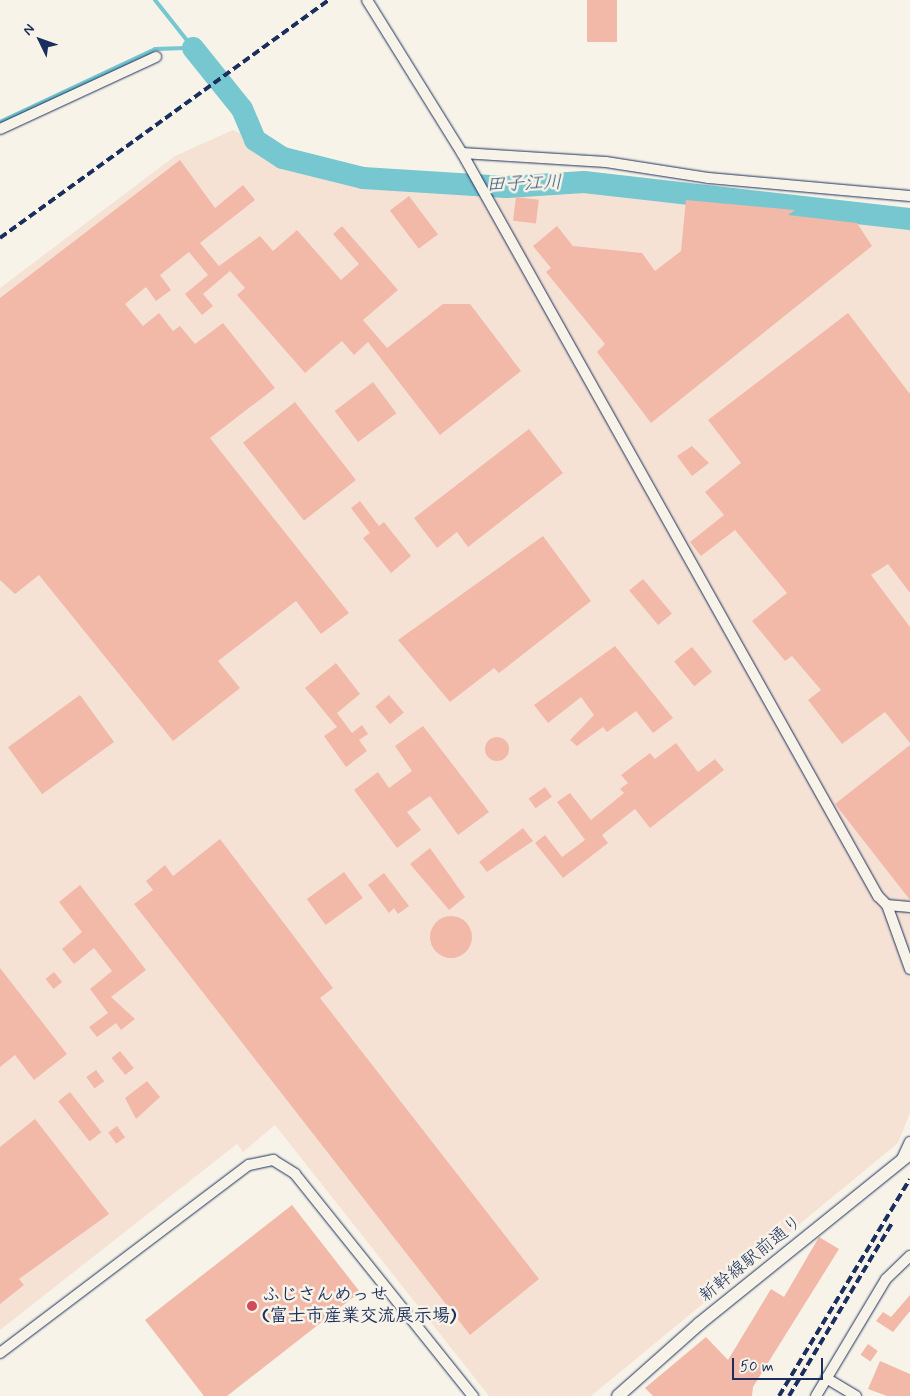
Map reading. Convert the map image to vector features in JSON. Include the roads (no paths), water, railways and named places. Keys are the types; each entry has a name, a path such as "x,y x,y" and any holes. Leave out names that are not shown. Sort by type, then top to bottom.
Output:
{"street":[{"path":"367,0 462,153 887,905 910,969"},
{"path":"0,129 156,57"},
{"path":"462,153 606,162 708,178 910,196"},
{"path":"887,905 910,906"},
{"path":"905,1158 910,1142"},
{"name":"新幹線駅前通り","path":"618,1396 905,1158"},
{"path":"0,1353 249,1165 273,1160 294,1174 473,1396"},
{"path":"816,1396 886,1279 910,1256"},
{"path":"826,1378 856,1396"}],"waterway":[{"path":"155,0 193,48"},
{"path":"0,122 155,49 193,48"},
{"name":"田子江川","path":"193,48 242,109 255,140 283,158 363,178 506,187 584,182 910,219"}],"railway":[{"path":"0,238 329,0"},
{"path":"779,1396 910,1179"},
{"path":"789,1396 892,1223"}],"place":[{"name":"ふじさんめっせ (富士市産業交流展示場)","path":"252,1306"}]}
